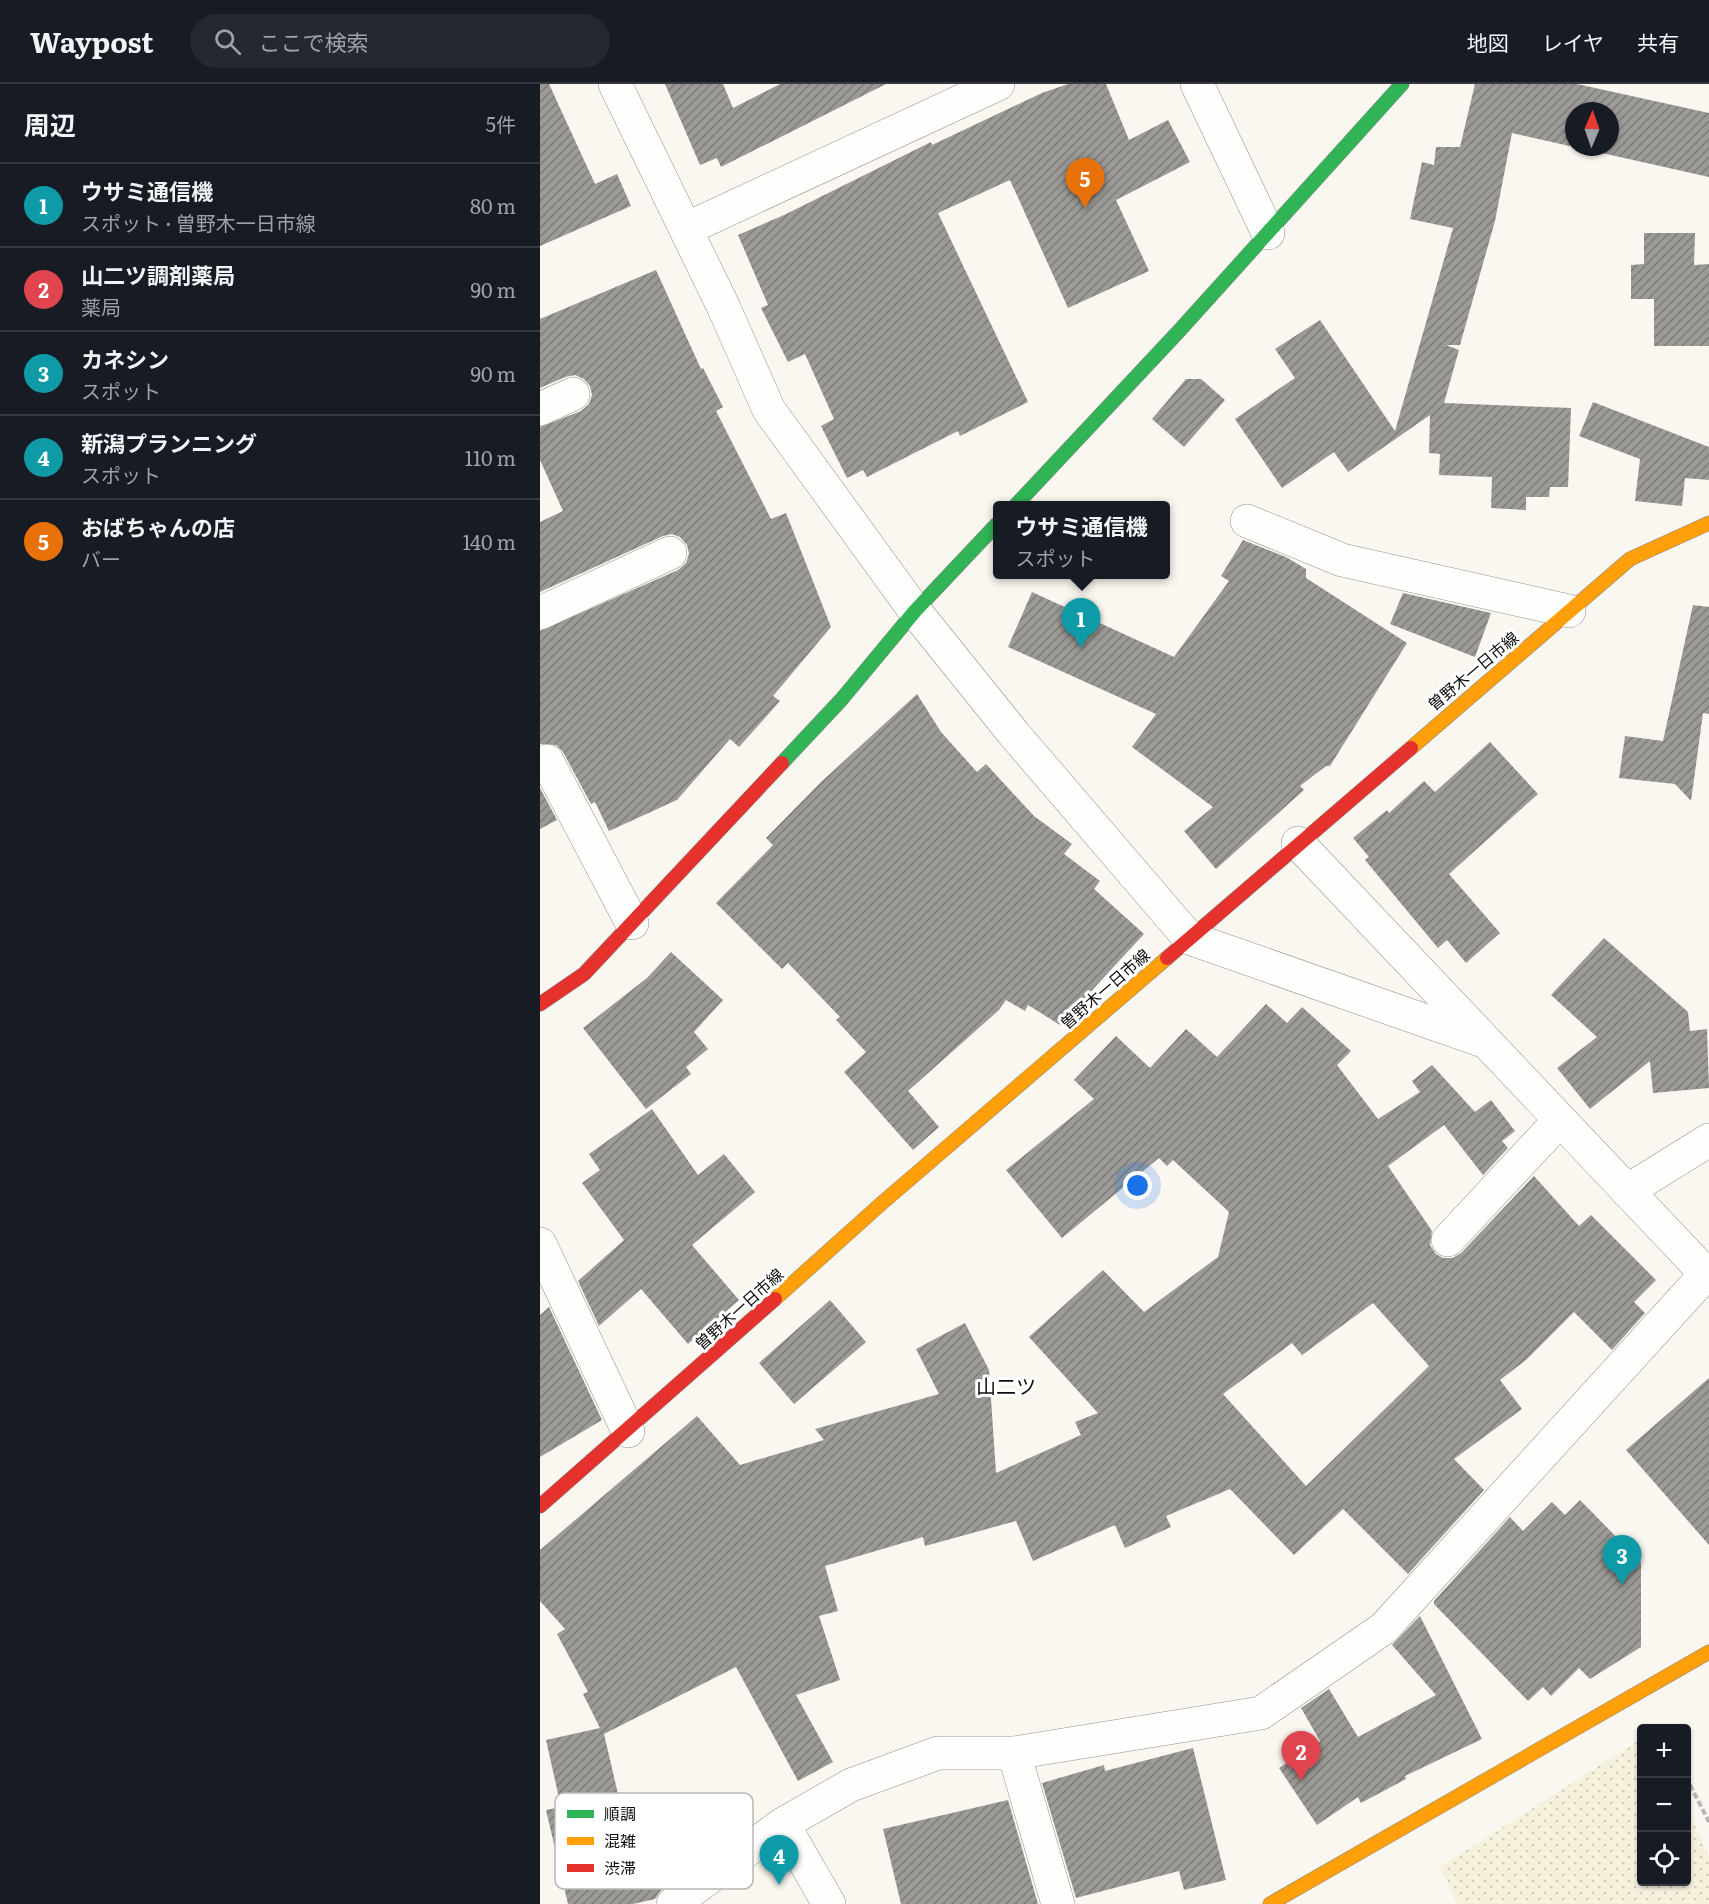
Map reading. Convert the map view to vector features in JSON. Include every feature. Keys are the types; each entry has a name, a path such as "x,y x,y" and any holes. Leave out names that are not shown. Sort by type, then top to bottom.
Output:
{"street":[{"path":"615,84 686,229 769,410 915,611 1014,734 1189,938 1486,1042"},
{"path":"686,229 998,84"},
{"path":"1197,84 1268,233"},
{"path":"1020,501 1268,233 1402,84"},
{"path":"540,409 573,394"},
{"path":"1247,521 1342,560 1569,611"},
{"name":"曽野木一日市線","path":"540,1506 628,1431 882,1203 1630,559 1709,523"},
{"path":"540,1004 584,974 841,700 915,611 993,528"},
{"path":"540,614 670,553"},
{"path":"547,761 632,923"},
{"path":"753,1846 783,1824 851,1785 938,1753 1014,1753 1261,1713 1374,1635 1392,1620 1708,1275 1298,843"},
{"path":"1448,1240 1560,1120"},
{"path":"1628,1191 1709,1140"},
{"path":"540,1244 628,1431"},
{"path":"1270,1904 1709,1652"},
{"path":"1014,1753 1058,1904"},
{"path":"783,1824 829,1904"},
{"path":"673,1904 694,1889"}],"path":[{"path":"1687,1778 1709,1822"}],"shaded area":[{"path":"1637,1742 1637,1886 1691,1886 1691,1817 1709,1857 1709,1904 1458,1904 1440,1867"}],"building":[{"path":"540,84 549,84 595,184 617,174 631,206 540,246"},
{"path":"665,84 723,84 733,108 780,84 886,84 721,167 717,158 700,165"},
{"path":"1068,84 1106,84 1129,140 1168,120 1190,162 1116,200 1149,271 1068,308 1010,180 938,213 1028,402 960,436 958,431 867,477 863,470 847,478 821,426 834,419 805,354 788,362 761,308 768,305 738,235 784,215 931,142 932,145 1042,93"},
{"path":"1475,84 1577,84 1709,113 1709,177 1615,156 1619,156 1619,102 1565,102 1565,145 1512,133 1495,221 1460,345 1446,345 1459,350 1444,403 1571,408 1568,487 1550,487 1549,497 1526,497 1526,510 1491,508 1492,477 1439,475 1440,454 1429,453 1430,415 1348,472 1334,452 1282,488 1235,419 1295,378 1275,349 1320,320 1395,431 1453,228 1410,219 1422,162 1434,165 1436,147 1460,147"},
{"path":"1644,233 1695,233 1694,265 1709,264 1709,346 1654,346 1654,299 1631,299 1631,265 1644,264"},
{"path":"656,270 701,369 703,368 723,407 716,411 771,519 786,513 831,627 773,696 780,701 739,747 730,739 677,800 609,831 595,802 591,804 563,752 556,745 540,744 540,631 678,570 686,563 689,554 687,545 680,537 672,534 663,536 540,592 540,522 563,511 540,460 540,427 581,411 589,404 592,395 590,386 584,379 575,375 540,388 540,319"},
{"path":"1186,379 1201,379 1225,400 1184,447 1152,419"},
{"path":"1593,402 1709,447 1709,480 1685,478 1682,506 1635,501 1640,459 1579,436"},
{"path":"1243,540 1286,557 1306,569 1306,578 1407,643 1330,766 1326,766 1300,786 1304,790 1216,869 1184,831 1213,807 1132,747 1156,714 1008,647 1032,592 1174,657 1229,581 1221,576"},
{"path":"1403,593 1491,613 1475,657 1390,624"},
{"path":"1693,605 1709,607 1709,714 1703,713 1691,801 1675,784 1619,778 1625,736 1663,741"},
{"path":"917,694 941,732 977,772 986,764 1034,816 1072,844 1064,854 1100,881 1094,889 1144,934 1060,1025 1028,1005 1025,1011 1006,1000 999,1010 908,1091 939,1127 913,1150 844,1072 866,1052 836,1020 840,1017 788,963 782,969 716,903 773,845 766,838 820,783"},
{"path":"1490,742 1538,794 1449,874 1500,933 1466,963 1447,940 1438,948 1365,860 1369,857 1353,838 1387,810 1389,813 1424,781 1435,792"},
{"path":"540,788 557,820 540,829"},
{"path":"1604,938 1688,1012 1690,1031 1707,1029 1709,1088 1653,1093 1650,1061 1590,1109 1557,1068 1597,1037 1551,995"},
{"path":"671,952 723,1000 694,1032 708,1049 686,1067 691,1074 646,1109 583,1028 647,978"},
{"path":"1266,1004 1287,1023 1302,1007 1351,1051 1337,1065 1378,1119 1420,1092 1412,1081 1432,1065 1475,1112 1491,1100 1515,1131 1502,1141 1508,1148 1483,1175 1444,1125 1388,1166 1432,1231 1430,1245 1436,1254 1443,1258 1453,1258 1461,1253 1534,1176 1579,1226 1591,1215 1656,1280 1634,1302 1645,1313 1612,1350 1574,1312 1526,1360 1500,1380 1522,1409 1454,1459 1484,1490 1408,1574 1343,1509 1294,1555 1230,1489 1166,1516 1171,1527 1125,1548 1115,1525 1033,1561 1016,1521 925,1546 923,1537 825,1566 838,1611 819,1616 840,1680 796,1695 833,1762 798,1781 736,1667 604,1734 618,1793 558,1793 546,1740 600,1728 583,1694 588,1692 557,1634 565,1629 540,1601 540,1550 697,1416 740,1465 824,1440 815,1429 939,1394 916,1349 965,1323 989,1370 996,1473 1081,1435 1075,1422 1098,1413 1029,1337 1103,1270 1144,1312 1218,1257 1229,1212 1173,1160 1167,1166 1159,1158 1062,1238 1006,1170 1094,1099 1074,1080 1116,1036 1150,1068 1186,1029 1217,1057","holes":["1373,1303 1429,1366 1306,1486 1223,1394 1292,1343 1302,1355"]},
{"path":"652,1109 698,1175 724,1154 755,1192 692,1245 739,1300 688,1344 641,1289 599,1326 578,1281 624,1240 582,1183 600,1170 589,1154"},
{"path":"830,1300 866,1342 794,1404 759,1363"},
{"path":"549,1307 602,1420 540,1457 540,1315"},
{"path":"1709,1378 1709,1545 1626,1450"},
{"path":"1580,1500 1641,1562 1641,1647 1590,1679 1579,1668 1551,1696 1543,1687 1528,1701 1434,1604 1434,1601 1510,1517 1523,1531 1552,1502 1565,1515"},
{"path":"1420,1616 1482,1739 1405,1776 1406,1779 1361,1803 1358,1797 1317,1825 1279,1768 1320,1741 1301,1708 1329,1689 1358,1737 1436,1695 1392,1645"},
{"path":"1193,1748 1226,1880 1184,1890 1179,1871 1076,1898 1042,1783 1104,1765 1105,1771"},
{"path":"1008,1800 1038,1904 901,1904 883,1829"},
{"path":"555,1808 555,1848 546,1810"},
{"path":"564,1889 662,1889 655,1899 633,1904 568,1904"}],"traffic: fast":[{"path":"1020,501 1179,331 1402,84"},
{"path":"782,763 841,700 915,611 993,528"}],"traffic: slow":[{"path":"1411,748 1630,559 1709,523"},
{"path":"775,1299 882,1203 1167,958"},
{"path":"1270,1904 1709,1652"}],"traffic: jam":[{"path":"1167,958 1411,748"},
{"path":"540,1004 584,974 782,763"},
{"path":"540,1506 775,1299"}],"place":[{"name":"おばちゃんの店","path":"1085,208"},
{"name":"ウサミ通信機","path":"1081,648"},
{"name":"カネシン","path":"1622,1585"},
{"name":"山二ツ調剤薬局","path":"1301,1781"},
{"name":"新潟プランニング","path":"779,1885"}],"district":[{"name":"山二ツ","path":"1006,1387"}]}
